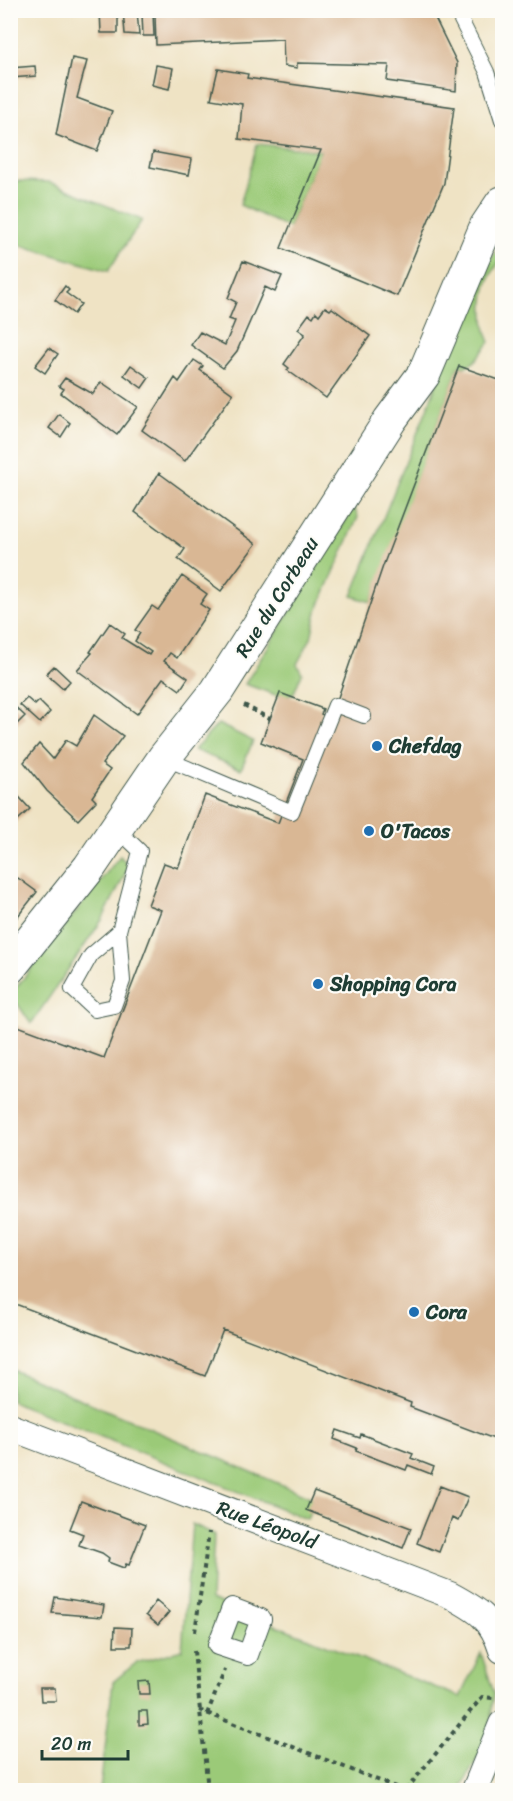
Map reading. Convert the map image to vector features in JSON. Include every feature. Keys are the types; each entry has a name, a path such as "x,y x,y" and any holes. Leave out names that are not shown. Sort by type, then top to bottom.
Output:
{"street":[{"name":"Rue du Corbeau","path":"10,967 83,876 164,758 217,691 390,420 424,374 486,227 502,203"},
{"name":"Rue Léopold","path":"10,1427 450,1594 479,1610 497,1634 502,1650"},
{"path":"475,1791 502,1724"}],"lane":[{"path":"456,10 487,72 502,120"},
{"path":"164,758 292,812 335,705 364,716"},
{"path":"116,828 140,851 119,932 123,981 114,1006 95,1010 72,989 92,955 119,932"}],"path":[{"path":"207,1714 233,1650"},
{"path":"199,1710 405,1791 482,1697 502,1700"}],"green space":[{"path":"257,144 321,151 289,228 240,205"},
{"path":"17,181 49,182 142,220 108,271 17,244 11,252 11,183"},
{"path":"502,244 501,258 490,276 485,296 484,320 490,342 473,363 464,367 459,366 371,602 352,596 427,409 477,276"},
{"path":"354,507 358,517 317,611 311,638 297,664 302,673 293,695 290,694 287,699 245,684"},
{"path":"218,724 253,741 241,769 194,750"},
{"path":"120,856 129,866 102,920 31,1024 11,994"},
{"path":"10,1369 315,1499 307,1519 11,1401"},
{"path":"192,1524 214,1534 211,1600 460,1697 481,1653 494,1693 488,1739 460,1790 100,1790 113,1682 136,1663 182,1650"}],"building":[{"path":"100,10 118,10 118,33 101,33"},
{"path":"123,10 137,10 139,35 125,34"},
{"path":"261,10 431,10 457,63 456,91 387,81 389,65 297,63 297,68 284,66 283,39 156,45 155,15"},
{"path":"142,14 153,14 154,36 143,36"},
{"path":"72,58 87,61 77,98 112,111 97,151 56,135"},
{"path":"156,65 173,68 169,89 152,85"},
{"path":"35,66 36,76 11,78 10,68"},
{"path":"218,69 248,74 247,78 454,107 444,183 397,296 281,248 321,150 239,139 242,104 211,99"},
{"path":"153,152 192,159 189,175 150,167"},
{"path":"243,261 282,276 275,292 265,287 237,351 223,368 191,345 200,332 225,345 235,321 229,319 236,302 228,298"},
{"path":"65,286 69,290 66,293 81,304 74,314 55,300"},
{"path":"325,307 330,310 332,308 370,336 326,398 287,370 289,368 284,364 305,334 298,329 309,314 313,317 316,312 319,315"},
{"path":"49,348 58,354 45,373 35,366"},
{"path":"194,360 203,366 200,370 233,394 185,461 142,430 175,378 179,382"},
{"path":"131,365 149,378 142,388 124,375"},
{"name":"Shopping Cora","path":"459,366 502,381 502,1442 410,1407 411,1403 223,1330 205,1376 10,1302 10,1023 104,1058 161,910 148,905 164,863 178,868 205,795 278,823 303,759 261,742 280,693 323,709 321,714 331,718 383,566"},
{"path":"65,378 93,394 101,382 138,407 117,435 61,393 64,389 59,386"},
{"path":"59,414 70,423 61,437 49,428"},
{"path":"159,473 256,544 221,591 178,559 185,549 135,512"},
{"path":"182,576 207,594 200,604 209,610 177,658 170,653 164,661 188,678 180,690 163,678 137,714 77,670 92,653 90,652 110,623 125,634 122,638 149,655 151,652 135,641 140,633 135,630 152,606 158,610"},
{"path":"54,666 70,681 63,689 46,674"},
{"path":"27,698 35,705 39,701 50,712 40,723 20,705"},
{"path":"10,702 25,716 17,724 10,718"},
{"path":"94,715 123,736 102,764 110,770 92,797 96,801 78,820 47,791 24,762 39,744 53,759 66,740 76,746"},
{"path":"10,787 30,809 10,827"},
{"path":"18,878 37,892 10,926 10,888"},
{"path":"337,1430 360,1438 361,1434 413,1454 411,1458 434,1467 431,1474 408,1465 406,1470 356,1451 357,1448 334,1439"},
{"path":"440,1486 468,1497 458,1521 452,1518 439,1552 417,1543"},
{"path":"314,1491 411,1528 403,1548 306,1510"},
{"path":"81,1501 145,1525 129,1565 126,1564 124,1568 108,1562 109,1558 102,1553 79,1545 83,1534 70,1529"},
{"path":"55,1597 104,1605 102,1617 52,1613"},
{"path":"156,1601 169,1612 158,1625 146,1615"},
{"path":"115,1627 132,1628 131,1646 114,1646"},
{"path":"149,1681 150,1694 139,1694 138,1682"},
{"path":"40,1688 55,1688 56,1701 41,1701"},
{"path":"139,1711 147,1711 148,1724 139,1725"}],"place":[{"name":"Chefdag","path":"377,746"},
{"name":"O'Tacos","path":"369,831"},
{"name":"Shopping Cora","path":"318,984"},
{"name":"Cora","path":"414,1312"}]}
